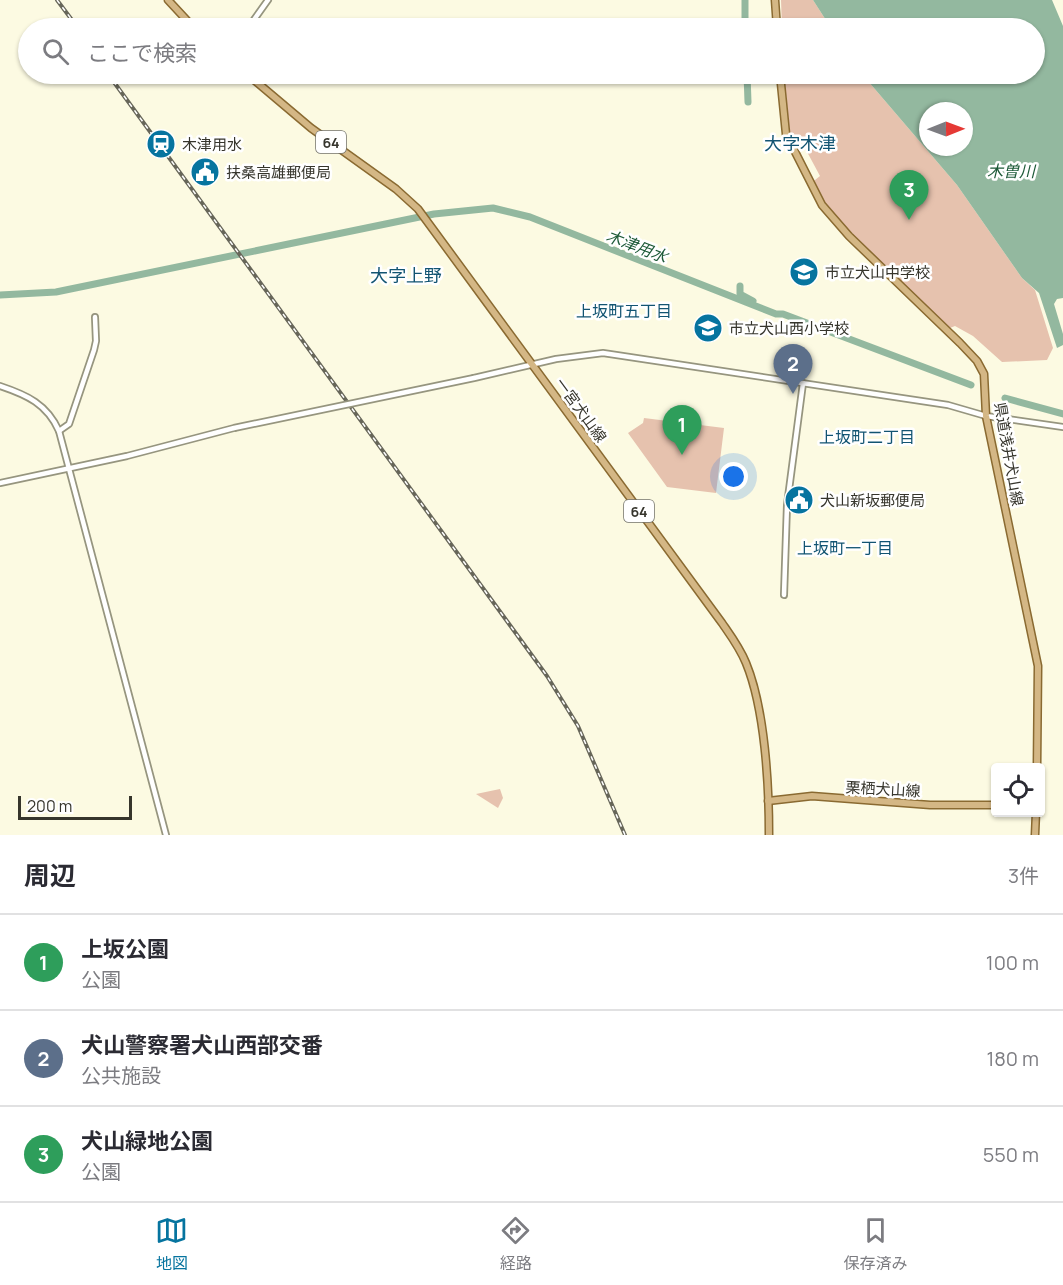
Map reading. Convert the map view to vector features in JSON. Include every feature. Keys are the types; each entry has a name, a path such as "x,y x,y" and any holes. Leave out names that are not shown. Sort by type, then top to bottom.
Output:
{"main road":[{"path":"168,0 185,18"},
{"path":"776,0 777,18"},
{"name":"一宮犬山線","path":"259,84 311,128 396,189 418,208 738,647 757,699 768,801 769,835"},
{"name":"県道浅井犬山線","path":"781,84 786,134 822,205 849,236 977,362 986,380 986,416 1038,666 1037,763"},
{"name":"栗栖犬山線","path":"768,801 812,796 930,805 991,805"},
{"path":"1035,835 1036,817"}],"street":[{"path":"255,18 268,0"},
{"path":"59,431 69,424 94,350 95,317"},
{"path":"0,483 127,456 234,428 584,354 603,353 804,382 948,405 986,416 1063,427"},
{"path":"784,595 787,505 804,382"},
{"path":"0,386 37,402 51,415 59,431 166,835"}],"shaded area":[{"path":"781,0 813,0 825,18 782,18"},
{"path":"785,84 871,84 919,141 919,156 932,156 957,185 1022,278 1035,290 1053,348 1047,360 1002,362 973,336 955,326 945,330 849,236 810,184 820,176 798,135 790,137"},
{"path":"644,418 724,428 716,493 667,487 628,433 643,423"},
{"path":"500,789 503,798 498,808 476,794"}],"water":[{"name":"木曽川","path":"813,0 1052,0 1063,26 1063,298 1057,299 1054,304 1063,334 1063,345 1057,348 1039,293 1022,278 957,185 932,156 973,156 973,102 919,102 919,141 871,84 1045,84 1045,18 825,18"}],"waterway":[{"path":"745,0 745,18"},
{"path":"747,84 748,102"},
{"name":"木津用水","path":"0,295 56,292 434,214 493,208 530,217 776,314 783,314 971,385"},
{"path":"740,286 740,294 753,301"},
{"name":"木津用水","path":"1005,398 1063,414"}],"railway":[{"path":"57,0 70,18"},
{"path":"115,84 547,676 578,726 625,835"}],"place":[{"name":"木津用水","path":"161,144"},
{"name":"扶桑高雄郵便局","path":"205,172"},
{"name":"犬山緑地公園","path":"909,220"},
{"name":"市立犬山中学校","path":"804,272"},
{"name":"市立犬山西小学校","path":"708,328"},
{"name":"犬山警察署犬山西部交番","path":"793,394"},
{"name":"上坂公園","path":"682,455"},
{"name":"犬山新坂郵便局","path":"799,500"}],"district":[{"name":"大字木津","path":"800,143"},
{"name":"大字上野","path":"406,275"},
{"name":"上坂町五丁目","path":"624,311"},
{"name":"上坂町二丁目","path":"867,437"},
{"name":"上坂町一丁目","path":"845,548"}]}
